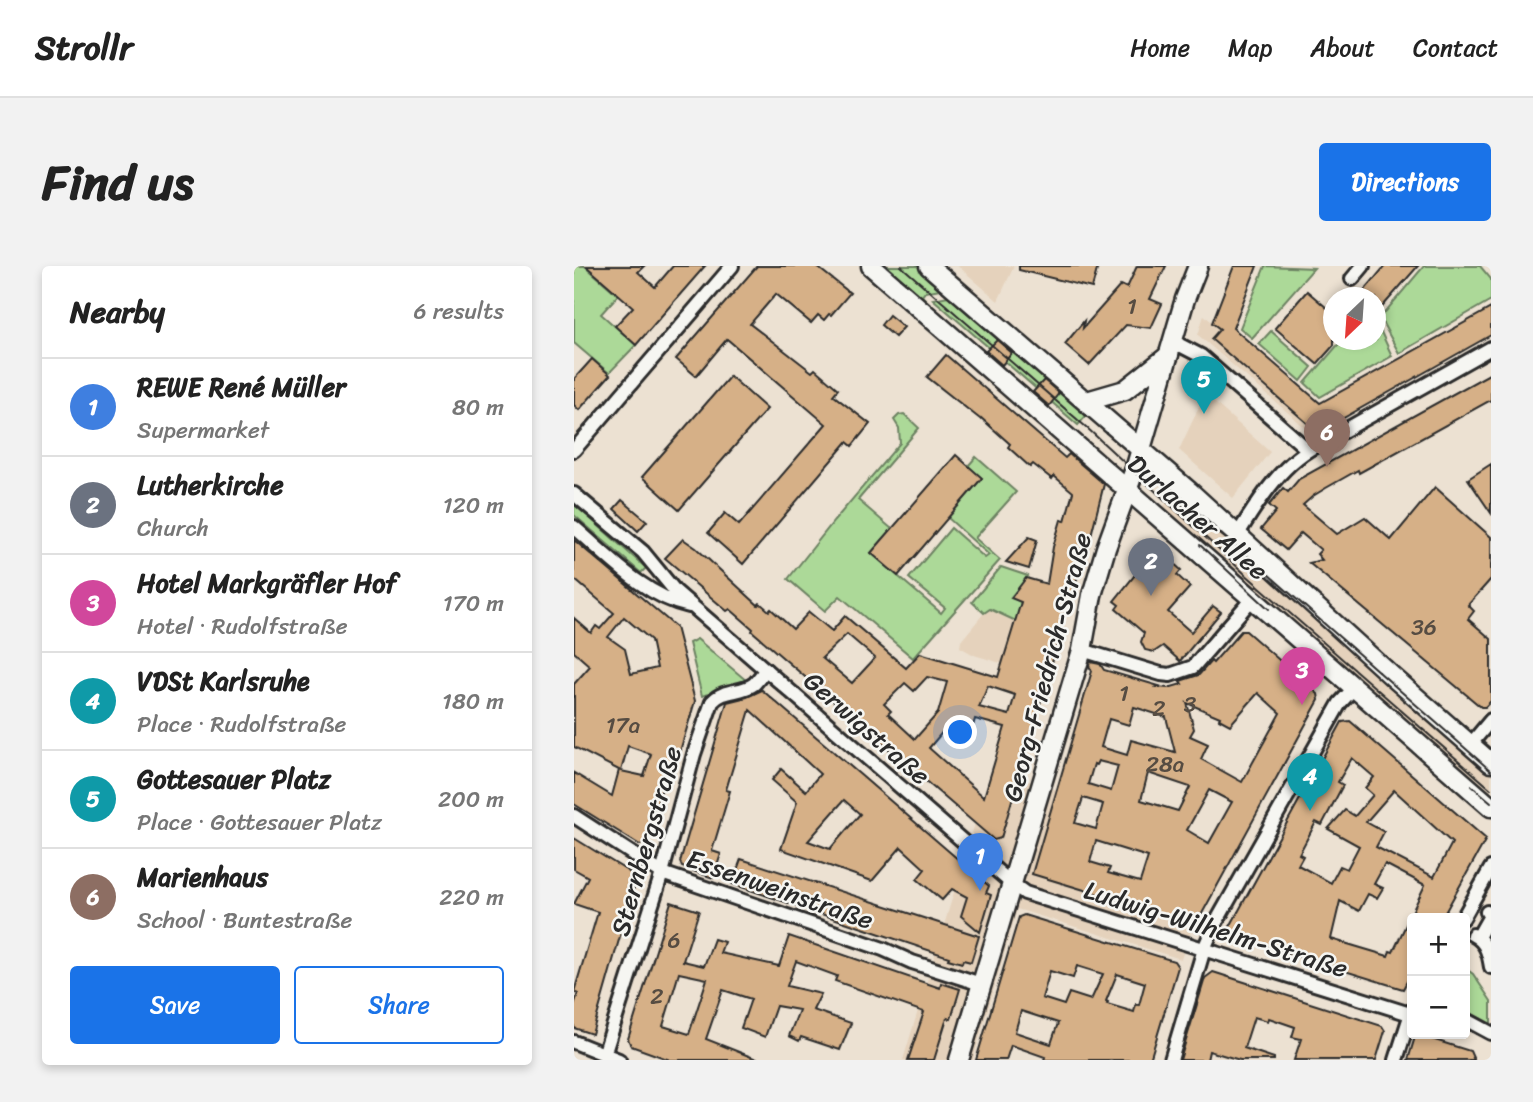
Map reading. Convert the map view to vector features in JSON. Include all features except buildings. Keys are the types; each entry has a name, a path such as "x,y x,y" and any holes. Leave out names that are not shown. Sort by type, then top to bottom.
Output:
{"street":[{"path":"574,450 732,266"},
{"name":"Durlacher Allee","path":"871,266 1491,807"},
{"name":"Durlacher Allee","path":"929,266 1238,534 1312,604 1491,763"},
{"name":"Georg-Friedrich-Straße","path":"959,1060 1082,650 1095,585 1116,515 1127,489 1185,299 1198,266"},
{"path":"1352,279 1363,266"},
{"path":"1238,534 1286,469 1307,449 1491,348"},
{"path":"1087,401 1125,390 1171,349 1200,356 1307,449"},
{"name":"Gerwigstraße","path":"574,494 643,552 666,581 693,606 1011,883"},
{"name":"Gerwigstraße","path":"574,527 647,587 677,603 693,606"},
{"path":"1082,650 1161,674 1180,672 1193,667 1252,599"},
{"name":"Sternbergstraße","path":"604,1055 662,873 694,754 712,702 717,696 728,691 754,684 766,670"},
{"path":"1171,1060 1204,949 1214,926 1340,703 1354,688"},
{"path":"1470,744 1491,720"},
{"name":"Essenweinstraße","path":"574,816 662,873 981,984"},
{"path":"1466,913 1491,867"},
{"name":"Ludwig-Wilhelm-Straße","path":"1011,883 1033,897 1407,1011"},
{"path":"1487,912 1491,914 1476,936 1490,954 1491,967"},
{"path":"1470,1022 1491,1033"},
{"path":"1396,1060 1407,1025"},
{"path":"574,1042 619,1060"}],"shaded area":[{"path":"958,266 1014,266 998,301"},
{"path":"1204,315 1331,425 1318,432 1309,431 1198,335"},
{"path":"1205,394 1270,452 1233,498 1179,450"},
{"path":"1174,495 1205,515 1299,603 1306,613 1491,774 1491,796 1180,526 1163,507"},
{"path":"990,609 1016,621 1017,668 974,655 960,647 961,641"},
{"path":"994,770 1070,794 1052,866 1199,910 1181,959 1017,909 973,1060 903,1060 983,797"}],"green space":[{"path":"574,266 585,266 618,295 601,314 636,345 609,373 574,343"},
{"path":"878,266 917,266 932,274 928,279 940,289 925,292 922,296 929,303 925,307"},
{"path":"1265,266 1314,268 1252,338 1240,328"},
{"path":"1424,266 1480,266 1491,279 1491,300 1399,353 1386,329 1386,311"},
{"path":"948,296 1086,416 1078,425 933,299"},
{"path":"1271,331 1312,367 1301,381 1259,344"},
{"path":"1386,343 1392,356 1320,397 1305,383 1333,350 1386,350"},
{"path":"904,414 919,428 858,500 892,529 871,553 941,613 945,608 909,578 951,528 985,558 989,555 948,518 982,478 968,466 976,457 1016,492 975,538 1000,560 913,658 840,596 825,611 788,579 900,443 899,428 894,420"},
{"path":"574,504 646,568 641,573 574,515"},
{"path":"1001,567 1028,576 1025,585 1022,584 1011,597 1021,602 1016,621 990,609 984,613 972,602"},
{"path":"697,639 747,681 702,696 689,643"},
{"path":"1470,972 1491,1001 1491,1026 1470,1014"}],"tram line":[{"path":"901,266 1086,427 1244,573 1491,789"},
{"path":"1175,500 1241,550 1491,771"},
{"path":"1200,545 1269,609"},
{"path":"1472,786 1491,802"}],"place":[{"name":"Gottesauer Platz","path":"1204,414"},
{"name":"Marienhaus","path":"1327,467"},
{"name":"Lutherkirche","path":"1151,596"},
{"name":"Hotel Markgräfler Hof","path":"1302,705"},
{"name":"VDSt Karlsruhe","path":"1310,811"},
{"name":"REWE René Müller","path":"980,891"}]}
